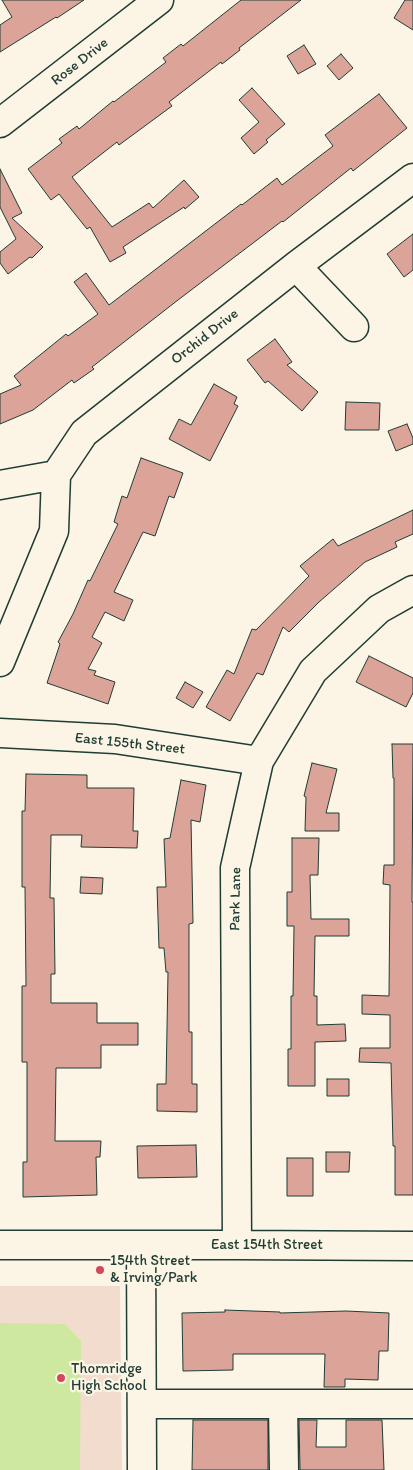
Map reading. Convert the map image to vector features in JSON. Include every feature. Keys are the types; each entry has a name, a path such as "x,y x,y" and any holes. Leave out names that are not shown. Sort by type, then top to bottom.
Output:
{"street":[{"name":"Rose Drive","path":"0,123 159,0"},
{"name":"Orchid Drive","path":"56,475 84,433 296,266 413,178"},
{"path":"296,266 354,327"},
{"path":"0,485 56,475 54,531 0,662"},
{"name":"Park Lane","path":"236,1245 235,868 259,761 313,671 379,608 413,590"},
{"name":"East 155th Street","path":"0,733 115,739 259,761"},
{"name":"East 154th Street","path":"0,1245 413,1246"},
{"path":"141,1245 142,1470"},
{"path":"142,1404 413,1404"},
{"path":"283,1404 284,1470"}],"shaded area":[{"name":"Thornridge High School","path":"0,1286 120,1286 122,1470 0,1470"}],"green space":[{"path":"0,1323 65,1324 81,1341 80,1470 0,1470"}],"building":[{"path":"2,0 84,0 0,52 0,25 12,17"},
{"path":"241,0 301,0 239,48 240,50 222,64 221,62 169,102 172,106 119,145 117,142 72,177 112,227 149,203 153,208 184,180 199,197 185,209 184,207 123,247 126,253 110,262 90,227 87,229 59,194 51,200 28,169 62,143 59,139 77,126 79,129 166,62 163,58 181,44 183,46"},
{"path":"405,0 413,0 413,30 394,18"},
{"path":"304,45 316,64 298,74 287,56"},
{"path":"341,54 353,68 339,80 327,66"},
{"path":"252,88 285,124 266,140 268,142 254,154 241,138 259,122 239,100"},
{"path":"379,94 407,128 353,171 351,168 283,222 178,300 92,367 94,369 74,383 72,380 33,410 0,424 0,394 21,385 14,376 66,334 68,336 98,314 74,282 86,273 109,305 277,178 282,185 333,146 325,135"},
{"path":"0,169 22,213 12,218 43,247 32,258 30,257 8,274 0,263 0,252 16,239 0,207"},
{"path":"413,234 413,270 404,277 387,254"},
{"path":"275,339 292,362 287,365 318,392 302,411 268,381 265,383 247,360"},
{"path":"214,384 237,397 234,404 238,406 210,461 169,439 179,419 191,425"},
{"path":"346,402 380,403 379,430 345,430"},
{"path":"407,424 413,438 413,444 396,451 388,431"},
{"path":"141,458 183,473 174,498 169,496 155,536 143,532 114,592 133,600 124,621 105,612 92,637 102,643 88,669 96,671 94,675 115,682 108,704 47,683 60,644 58,642 118,524 114,522 122,496 127,498"},
{"path":"413,510 413,534 395,542 397,547 365,562 319,602 289,632 283,627 263,675 257,673 230,721 206,707 227,670 234,674 252,629 256,630 309,576 300,566 333,539 338,546"},
{"path":"369,656 413,678 413,693 406,707 356,682"},
{"path":"185,682 203,692 193,708 176,698"},
{"path":"392,744 413,744 413,1195 395,1195 391,1063 359,1062 360,1048 390,1048 390,1015 362,1014 362,995 389,996 390,885 383,884 384,865 394,865"},
{"path":"312,763 337,769 326,813 339,813 339,831 305,831 306,797 304,796"},
{"path":"26,774 87,775 87,788 134,788 133,831 138,831 137,848 81,847 82,835 51,835 50,898 54,898 55,974 51,974 51,1003 97,1003 97,1023 138,1023 138,1045 101,1045 101,1068 56,1068 55,1141 101,1141 100,1157 96,1157 97,1195 23,1197 23,1162 27,1162 27,1062 22,1062 22,986 26,986 25,887 22,887 22,811 25,811"},
{"path":"181,780 206,785 200,822 191,820 193,923 189,924 189,1032 192,1032 192,1084 197,1084 197,1112 157,1111 157,1084 166,1084 168,972 166,972 164,948 159,948 157,887 166,887 164,839 170,838"},
{"path":"292,838 319,838 318,875 310,875 311,919 349,919 349,936 315,936 314,996 317,996 317,1025 345,1024 346,1041 315,1042 315,1086 288,1086 288,1049 291,1049 291,996 293,996 294,926 287,926 287,892 292,892"},
{"path":"81,877 103,878 102,894 80,893"},
{"path":"327,1079 349,1079 349,1096 327,1096"},
{"path":"196,1145 197,1177 138,1178 137,1146"},
{"path":"326,1152 350,1152 349,1172 326,1172"},
{"path":"287,1158 313,1158 313,1196 287,1196"},
{"path":"225,1310 280,1313 346,1311 389,1313 388,1351 379,1351 378,1380 345,1379 345,1387 324,1387 325,1354 233,1354 233,1370 183,1371 182,1313 225,1312"},
{"path":"193,1420 268,1420 268,1470 192,1470"},
{"path":"299,1420 317,1420 316,1447 346,1447 346,1420 382,1420 384,1470 300,1470"}],"place":[{"name":"154th Street & Irving/Park","path":"100,1270"},
{"name":"Thornridge High School","path":"61,1378"}]}
